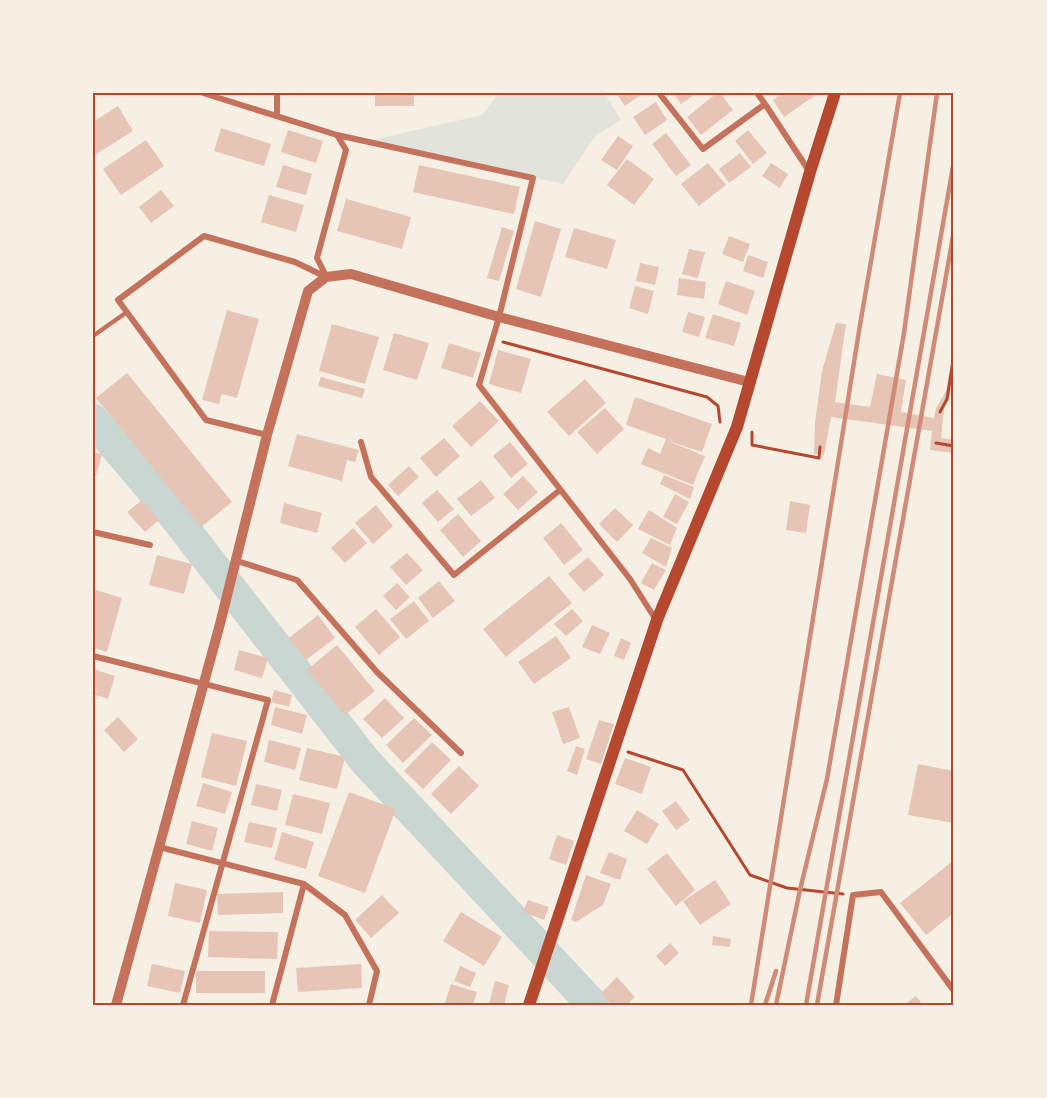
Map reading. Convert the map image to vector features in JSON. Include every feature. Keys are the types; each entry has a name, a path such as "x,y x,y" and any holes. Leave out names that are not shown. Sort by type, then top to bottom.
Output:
{"main road":[{"path":"529,1005 657,620 737,428 810,172 835,93"}],"street":[{"path":"202,93 337,135 533,178 499,317 479,385 630,579 657,620"},
{"path":"277,93 277,116"},
{"path":"659,93 703,149 765,104"},
{"path":"757,93 810,172"},
{"path":"326,277 317,258 346,150 337,135"},
{"path":"267,435 206,420 118,300 204,236 296,262 326,277"},
{"path":"116,1005 203,684 267,435 308,291 326,277 351,274 499,317 749,382"},
{"path":"361,442 371,477 454,574 560,490"},
{"path":"93,532 150,545"},
{"path":"234,560 297,580 377,672 461,753"},
{"path":"93,656 268,700 183,1005"},
{"path":"158,847 304,884 345,915 378,970 369,1005"},
{"path":"272,1005 304,884"},
{"path":"836,1005 853,895 881,892 954,991"}],"lane":[{"path":"93,336 127,312"}],"path":[{"path":"493,339 707,397 718,406 720,422"},
{"path":"940,412 947,399 954,355"},
{"path":"752,432 753,445 819,458 820,447"},
{"path":"936,443 954,446"},
{"path":"615,748 683,770 750,875 788,888 853,895"}],"shaded area":[{"path":"499,93 604,93 621,120 595,136 563,184 368,141 482,115"}],"building":[{"path":"375,93 414,93 414,106 375,106"},
{"path":"616,93 643,93 625,106"},
{"path":"673,93 697,93 681,104"},
{"path":"720,93 733,110 701,135 687,117"},
{"path":"783,93 812,93 814,96 784,117 773,100"},
{"path":"656,102 667,120 645,135 633,117"},
{"path":"118,106 133,131 93,156 93,122"},
{"path":"221,128 271,144 264,166 214,151"},
{"path":"288,130 323,141 316,163 281,152"},
{"path":"748,130 767,153 753,164 735,141"},
{"path":"666,133 691,165 676,176 652,144"},
{"path":"618,136 633,146 617,170 601,160"},
{"path":"146,140 164,166 121,195 103,169"},
{"path":"740,153 751,167 729,183 719,169"},
{"path":"627,159 654,179 634,205 607,185"},
{"path":"708,163 726,185 699,206 681,184"},
{"path":"771,163 788,174 780,188 762,176"},
{"path":"283,165 312,174 306,195 276,187"},
{"path":"419,165 520,187 514,214 413,192"},
{"path":"161,190 174,206 151,223 139,207"},
{"path":"269,195 304,205 296,232 261,222"},
{"path":"346,199 411,217 402,249 337,231"},
{"path":"535,221 561,229 541,297 516,289"},
{"path":"502,227 514,231 499,281 487,278"},
{"path":"574,228 616,240 607,269 565,257"},
{"path":"729,236 750,244 743,262 722,254"},
{"path":"689,249 705,252 698,278 682,274"},
{"path":"748,255 768,262 763,278 743,271"},
{"path":"640,263 659,267 655,285 636,281"},
{"path":"679,278 706,282 704,299 677,295"},
{"path":"726,281 755,291 747,315 718,304"},
{"path":"635,286 654,291 648,314 629,308"},
{"path":"227,310 259,319 237,398 222,394 219,404 202,400"},
{"path":"688,312 705,317 699,337 682,332"},
{"path":"713,314 741,323 734,346 705,338"},
{"path":"836,323 846,324 835,402 870,407 877,374 906,380 901,412 934,418 936,408 946,391 954,346 954,381 952,392 944,409 941,438 954,440 954,453 930,450 932,431 831,417 824,455 814,454 815,423 822,371"},
{"path":"332,324 379,337 365,384 319,371"},
{"path":"394,333 429,343 417,380 383,370"},
{"path":"449,343 481,353 473,378 441,368"},
{"path":"498,350 531,359 521,393 489,384"},
{"path":"127,373 232,502 201,527 96,398"},
{"path":"321,377 365,389 362,398 318,386"},
{"path":"585,379 606,403 569,436 547,412"},
{"path":"635,397 712,424 702,452 668,441 705,456 693,485 641,464 648,448 660,454 666,439 626,425"},
{"path":"480,401 499,421 471,447 452,426"},
{"path":"605,408 624,429 597,454 577,432"},
{"path":"297,434 359,450 355,462 347,460 342,481 288,466"},
{"path":"444,438 460,456 436,477 420,458"},
{"path":"510,442 528,464 511,478 493,456"},
{"path":"93,452 102,454 96,476 93,475"},
{"path":"409,466 419,477 398,496 388,485"},
{"path":"664,475 694,487 690,499 660,484"},
{"path":"523,476 538,492 518,510 503,494"},
{"path":"481,480 495,498 471,516 457,499"},
{"path":"437,490 454,509 438,522 422,503"},
{"path":"675,494 689,502 677,524 663,517"},
{"path":"142,500 159,520 145,532 127,512"},
{"path":"790,501 810,505 806,533 786,530"},
{"path":"284,503 322,513 317,533 280,523"},
{"path":"376,505 393,526 373,544 355,523"},
{"path":"615,508 633,525 617,542 599,524"},
{"path":"649,510 677,528 670,545 638,529"},
{"path":"458,514 481,541 463,557 440,530"},
{"path":"561,523 583,550 564,565 543,538"},
{"path":"353,528 367,543 345,563 331,548"},
{"path":"651,538 672,548 666,567 642,553"},
{"path":"407,553 423,570 406,585 390,567"},
{"path":"157,555 192,564 184,594 149,585"},
{"path":"588,557 604,575 584,592 568,574"},
{"path":"652,563 666,570 654,590 641,583"},
{"path":"549,576 572,603 506,657 483,629"},
{"path":"439,581 455,601 433,618 418,598"},
{"path":"397,583 410,597 396,610 383,596"},
{"path":"93,589 122,598 107,652 93,648"},
{"path":"414,601 429,621 406,639 390,619"},
{"path":"376,609 400,637 379,655 355,627"},
{"path":"572,609 583,621 566,636 554,624"},
{"path":"318,615 335,638 306,660 289,638"},
{"path":"592,625 610,633 600,654 582,647"},
{"path":"556,636 571,658 534,684 518,662"},
{"path":"621,638 631,643 624,660 614,656"},
{"path":"337,645 375,691 345,715 307,670"},
{"path":"239,650 268,658 262,678 234,670"},
{"path":"93,669 115,676 108,699 93,694"},
{"path":"274,690 292,695 289,707 271,702"},
{"path":"385,698 404,718 382,738 363,719"},
{"path":"275,707 307,715 302,734 271,725"},
{"path":"569,707 580,738 563,744 552,712"},
{"path":"118,717 138,739 124,752 104,730"},
{"path":"414,718 432,735 403,763 386,745"},
{"path":"599,720 614,724 601,764 586,759"},
{"path":"212,733 247,741 236,786 201,777"},
{"path":"269,740 301,748 295,770 264,762"},
{"path":"432,742 451,760 423,789 404,771"},
{"path":"576,746 585,749 577,775 567,771"},
{"path":"307,748 345,757 337,789 299,780"},
{"path":"625,758 651,767 642,794 615,784"},
{"path":"918,764 954,771 954,823 908,815"},
{"path":"459,766 479,786 451,814 431,794"},
{"path":"203,783 232,792 225,814 196,806"},
{"path":"256,784 282,790 277,811 251,805"},
{"path":"349,792 396,809 365,893 318,876"},
{"path":"293,794 330,803 322,834 285,825"},
{"path":"676,801 690,820 676,830 662,811"},
{"path":"637,810 659,824 647,844 624,831"},
{"path":"192,821 218,828 212,851 186,844"},
{"path":"249,822 277,828 272,848 244,842"},
{"path":"282,832 314,842 306,869 274,860"},
{"path":"557,835 574,841 566,865 549,859"},
{"path":"609,852 627,859 620,880 600,873"},
{"path":"667,853 695,890 676,906 647,869"},
{"path":"954,860 954,913 926,935 900,903"},
{"path":"586,875 611,884 603,905 576,922 571,920"},
{"path":"715,880 731,904 700,925 683,901"},
{"path":"175,883 207,890 200,923 168,916"},
{"path":"283,892 283,913 218,915 217,894"},
{"path":"382,895 399,913 371,938 355,920"},
{"path":"528,900 549,907 544,920 523,912"},
{"path":"461,912 502,937 484,966 443,941"},
{"path":"209,931 278,932 277,959 208,957"},
{"path":"713,936 731,939 730,947 712,945"},
{"path":"670,943 679,953 665,966 656,956"},
{"path":"152,964 185,971 180,993 147,986"},
{"path":"361,964 362,988 298,992 296,968"},
{"path":"460,966 476,973 470,987 454,981"},
{"path":"196,971 265,971 265,993 196,993"},
{"path":"617,977 635,997 627,1005 612,1005 601,993"},
{"path":"495,981 509,985 504,1005 489,1004"},
{"path":"451,984 477,992 473,1005 445,1003"},
{"path":"916,996 923,1005 904,1005"}],"waterway":[{"path":"93,420 175,517 366,762 593,1005"}],"railway":[{"path":"751,1005 860,325 900,93"},
{"path":"776,1005 800,890 827,779 904,333 937,93"},
{"path":"806,1005 954,161"},
{"path":"817,1005 954,231"},
{"path":"765,1005 776,971"}]}
